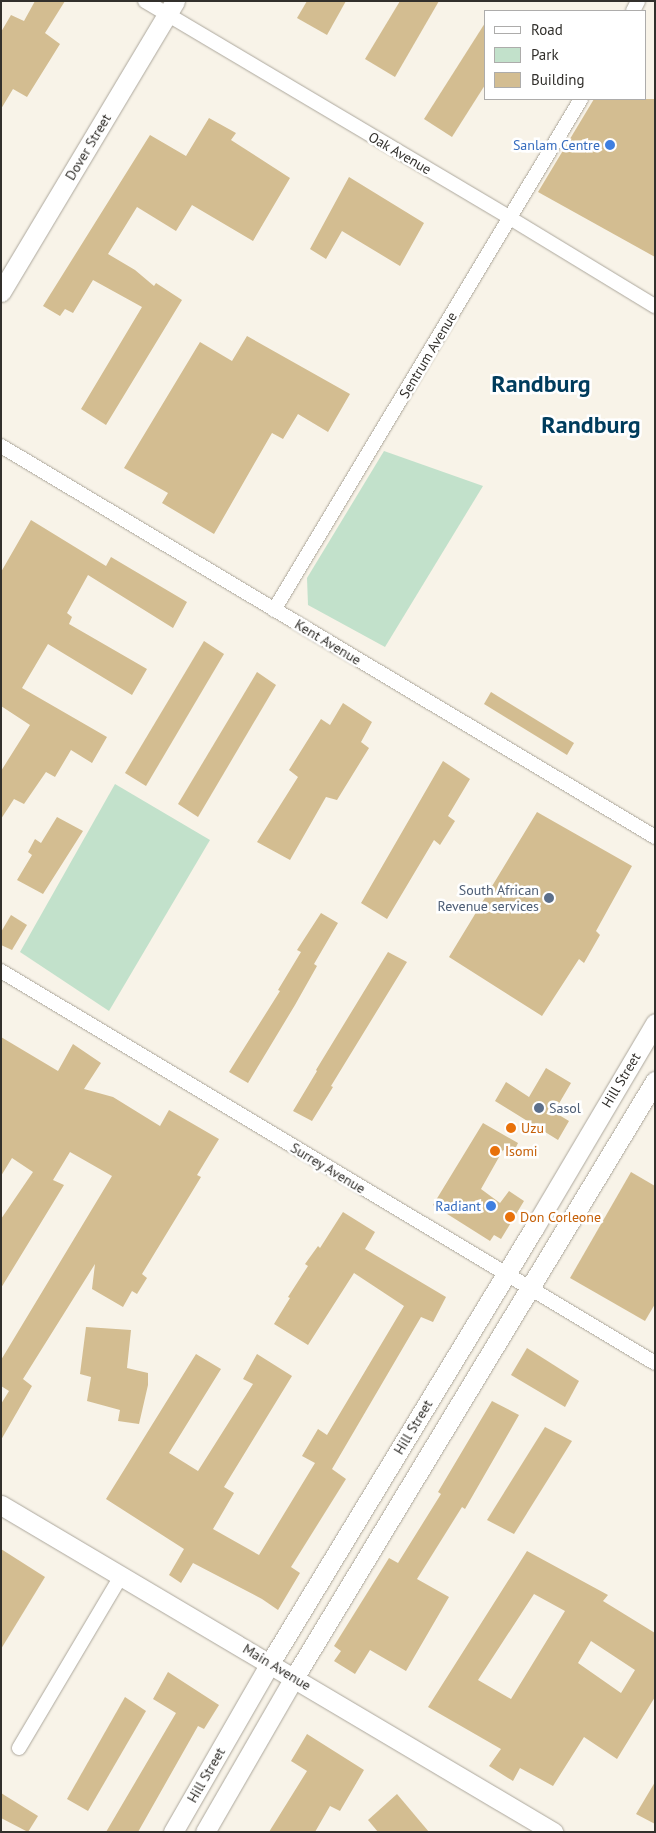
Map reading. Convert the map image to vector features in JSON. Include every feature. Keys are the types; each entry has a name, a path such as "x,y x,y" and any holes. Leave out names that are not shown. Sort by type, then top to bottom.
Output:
{"main road":[{"name":"Dover Street","path":"1,292 171,8"},
{"name":"Hill Street","path":"173,1832 270,1662 506,1274 655,1023"},
{"name":"Hill Street","path":"205,1832 294,1678 655,1081"},
{"name":"Main Avenue","path":"1,1504 270,1662 553,1832"}],"street":[{"name":"Oak Avenue","path":"145,1 171,8 655,306"},
{"name":"Sentrum Avenue","path":"274,610 580,100"},
{"name":"Kent Avenue","path":"1,446 655,837"},
{"name":"Surrey Avenue","path":"1,971 655,1363"},
{"path":"19,1748 121,1576"}],"green space":[{"path":"384,451 483,486 385,647 308,605 307,578"},
{"path":"115,784 210,840 109,1011 20,952"}],"building":[{"path":"35,1 65,1 45,33 60,44 27,97 13,89 1,109 1,32 11,15 24,21"},
{"path":"307,1 346,1 327,35 297,18"},
{"path":"400,1 439,1 395,77 365,59"},
{"path":"483,26 483,88 452,137 424,119"},
{"name":"Sanlam Centre","path":"655,99 655,257 538,192 593,100"},
{"path":"209,118 236,133 231,140 290,178 253,241 192,205 176,231 137,207 108,254 135,270 154,286 156,283 182,300 106,425 81,409 142,307 93,280 73,313 65,309 60,316 43,306 150,135 186,156"},
{"path":"349,177 424,223 400,266 342,231 326,259 310,249"},
{"path":"247,336 350,394 328,432 298,414 283,439 272,433 214,534 162,503 168,493 124,468 200,342 232,361"},
{"path":"31,520 106,566 111,557 187,602 173,628 88,575 67,613 72,617 69,624 147,669 132,695 48,644 22,688 107,737 92,763 71,750 55,777 46,772 24,804 14,799 1,819 1,771 30,725 1,706 1,572"},
{"path":"204,641 224,654 146,786 125,773"},
{"path":"257,672 276,685 198,817 178,804"},
{"path":"491,692 574,743 567,755 484,704"},
{"path":"343,703 372,722 361,742 369,748 337,800 326,797 290,860 257,842 298,777 289,770 321,719 330,725"},
{"path":"443,761 470,779 448,816 455,821 440,845 434,840 387,919 361,903"},
{"name":"South African Revenue services","path":"537,812 632,866 596,931 600,935 584,963 579,959 542,1016 449,957"},
{"path":"57,817 83,831 43,894 17,880 32,855 28,852 35,839 41,843"},
{"path":"321,913 338,923 314,964 317,966 248,1083 229,1072 280,991 278,990 301,952 297,950"},
{"path":"11,915 27,925 12,950 1,945 1,932"},
{"path":"388,952 407,962 331,1086 333,1087 312,1121 293,1111"},
{"path":"1,1037 58,1071 73,1044 101,1063 84,1089 113,1097 160,1126 169,1110 219,1139 197,1175 201,1177 142,1274 147,1278 137,1294 132,1291 123,1307 92,1289 95,1264 23,1379 32,1386 1,1440 1,1404 9,1391 1,1386 1,1360 112,1176 70,1152 53,1180 64,1185 1,1288 1,1219 33,1172 12,1158 1,1176"},
{"path":"546,1068 571,1083 554,1112 569,1121 558,1140 495,1101 506,1082 529,1097"},
{"path":"483,1123 518,1143 512,1155 503,1150 481,1189 500,1203 509,1191 524,1201 501,1239 494,1235 490,1241 433,1205"},
{"path":"631,1172 655,1186 655,1304 645,1321 570,1278"},
{"path":"343,1212 375,1232 365,1249 446,1297 433,1322 421,1317 332,1469 346,1479 291,1567 300,1573 278,1610 262,1599 193,1563 181,1583 169,1575 184,1549 106,1499 196,1354 221,1369 169,1453 198,1471 253,1384 243,1379 257,1354 292,1376 224,1487 234,1493 213,1529 259,1555 315,1463 302,1456 318,1429 327,1435 404,1306 354,1273 308,1345 274,1324 290,1298 288,1297 308,1266 305,1264 318,1246 320,1248"},
{"path":"86,1327 131,1330 127,1368 148,1373 148,1385 139,1424 118,1421 120,1410 87,1401 91,1377 80,1374"},
{"path":"527,1348 579,1381 565,1407 511,1375"},
{"path":"492,1401 519,1415 465,1509 462,1507 417,1579 449,1597 406,1671 370,1650 355,1674 334,1661 341,1651 334,1646 389,1558 398,1563 441,1494 438,1492"},
{"path":"545,1427 572,1441 514,1534 487,1520"},
{"path":"1,1549 45,1577 1,1649"},
{"path":"527,1551 608,1595 603,1601 655,1633 655,1697 617,1759 584,1737 553,1786 520,1768 513,1781 489,1766 501,1749 428,1707","holes":["534,1594 565,1611 511,1699 478,1680","591,1641 635,1670 621,1693 578,1663"]},
{"path":"168,1672 219,1705 204,1729 198,1726 138,1832 106,1832 176,1713 153,1699"},
{"path":"125,1697 146,1711 88,1811 67,1799"},
{"path":"307,1734 364,1770 340,1811 330,1806 315,1832 269,1832 307,1771 291,1761"},
{"path":"655,1782 655,1824 636,1814"},
{"path":"1,1793 38,1816 28,1832 1,1818"},
{"path":"397,1794 429,1832 378,1832 368,1820"}],"place":[{"name":"Sanlam Centre","path":"610,145"},
{"name":"South African Revenue services","path":"549,898"},
{"name":"Sasol","path":"539,1108"},
{"name":"Uzu","path":"511,1128"},
{"name":"Isomi","path":"495,1151"},
{"name":"Radiant","path":"491,1206"},
{"name":"Don Corleone","path":"510,1217"}],"district":[{"name":"Randburg","path":"541,384"},
{"name":"Randburg","path":"591,425"}]}
